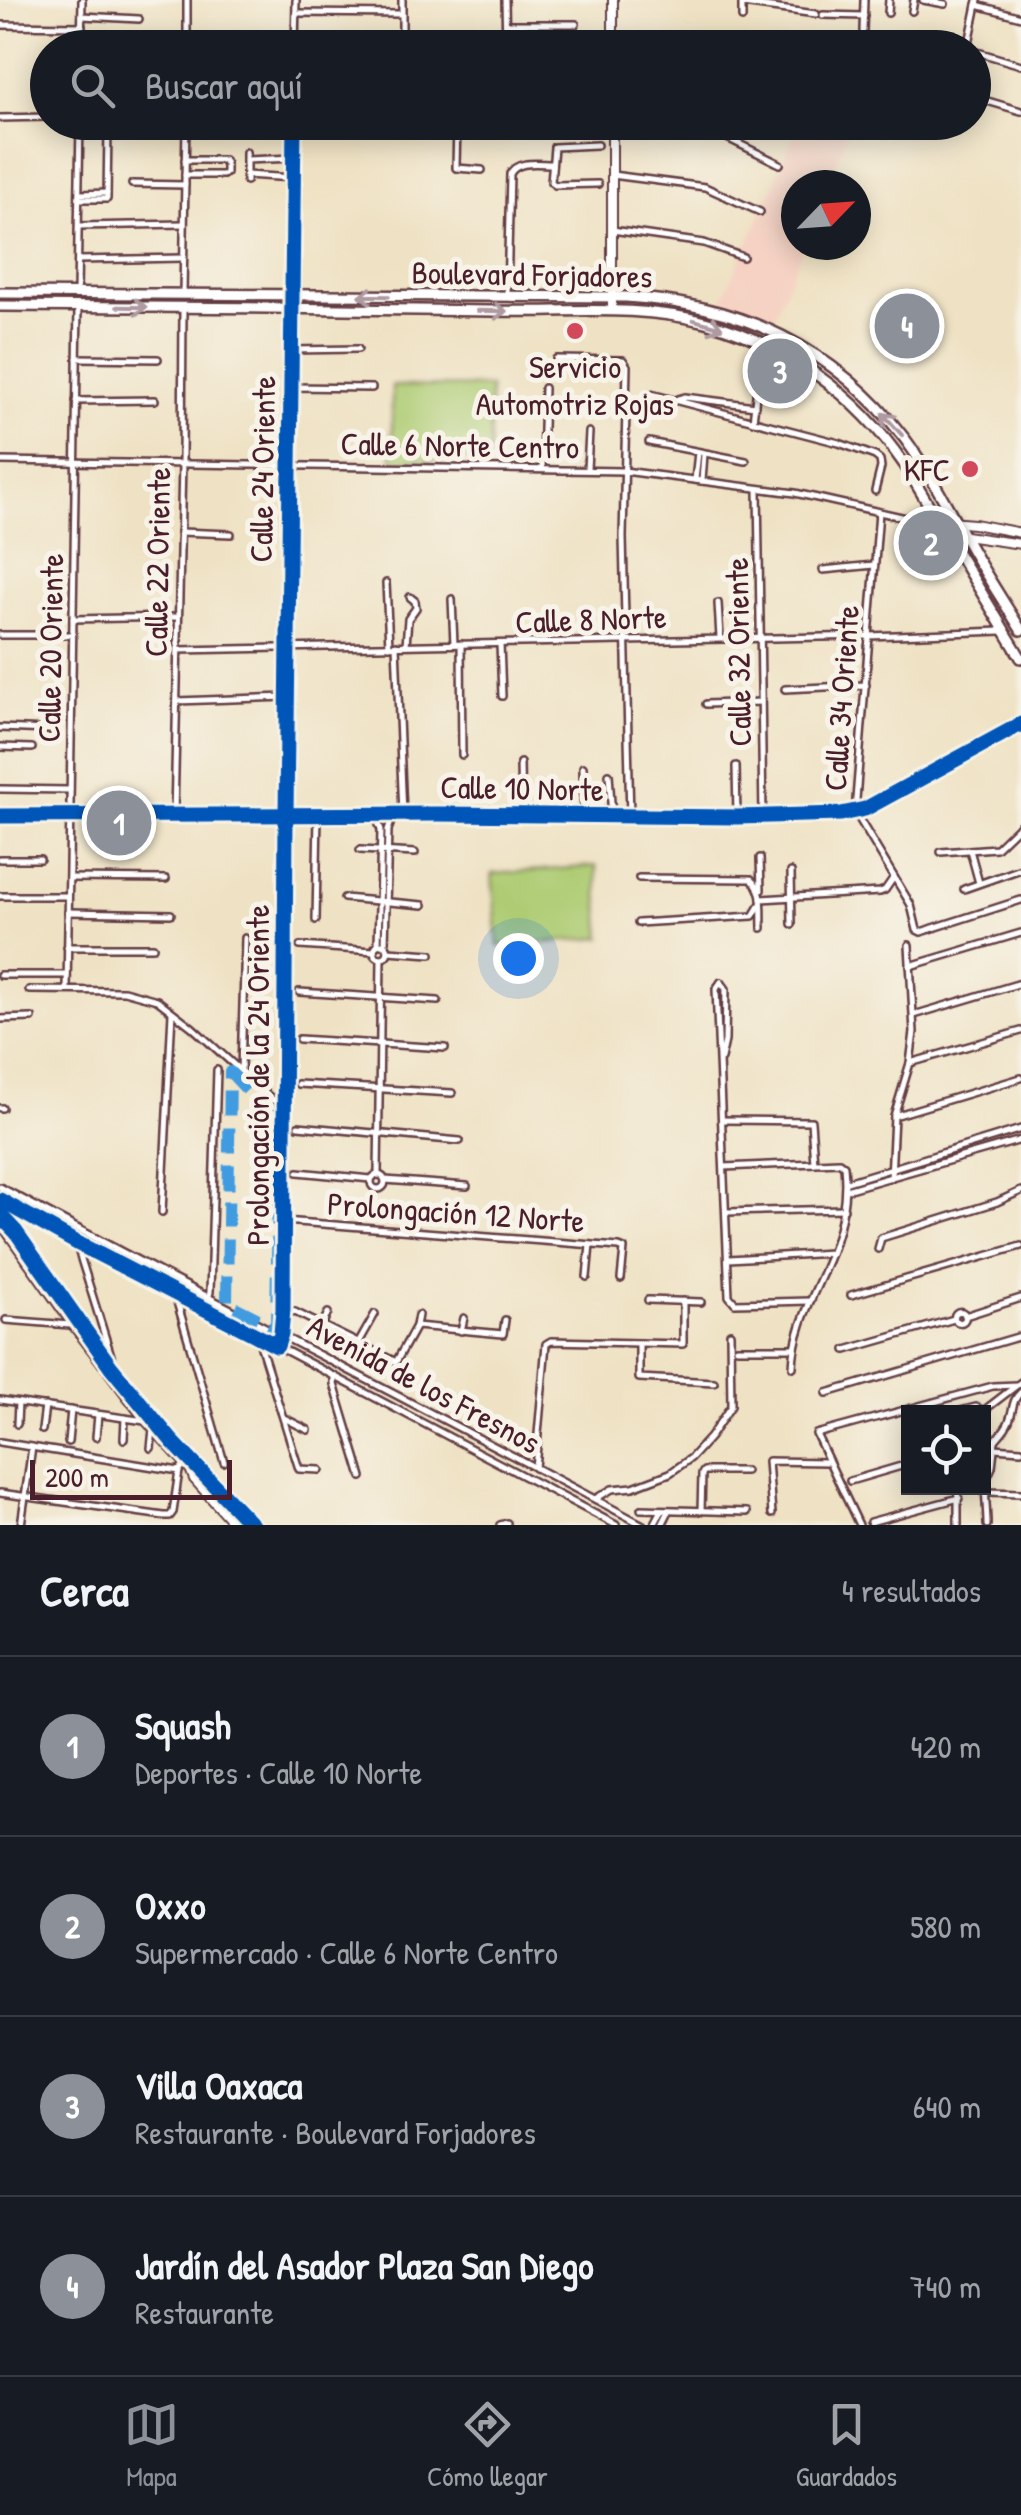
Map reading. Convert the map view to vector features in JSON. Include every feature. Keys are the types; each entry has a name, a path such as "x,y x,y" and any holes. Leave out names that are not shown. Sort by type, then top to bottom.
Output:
{"main road":[{"name":"Boulevard Forjadores","path":"0,293 183,296 553,312 612,310 705,322 762,343 800,363 856,406 885,436 1021,658"},
{"name":"Boulevard Forjadores","path":"0,306 182,308 292,301 611,298 659,299 718,310 780,334 865,395 917,455 1021,630"}],"street":[{"path":"82,0 82,30"},
{"path":"187,0 187,30"},
{"path":"296,0 296,30"},
{"path":"402,0 402,30"},
{"path":"506,0 506,30"},
{"path":"613,0 613,30"},
{"path":"864,0 864,30"},
{"path":"888,13 889,0"},
{"path":"912,11 914,0"},
{"path":"924,0 946,4"},
{"path":"742,18 742,2 820,14 864,16"},
{"path":"973,30 977,3 1021,16"},
{"path":"296,12 402,14"},
{"path":"82,16 140,18"},
{"path":"0,24 82,26"},
{"path":"506,24 576,24"},
{"path":"991,55 1021,65"},
{"path":"991,102 1021,111"},
{"path":"0,118 30,117"},
{"path":"77,293 80,140"},
{"path":"79,196 107,198 108,140"},
{"path":"183,296 186,140"},
{"name":"Calle 24 Oriente","path":"286,815 294,140"},
{"path":"456,140 456,168 482,170"},
{"path":"612,310 615,140"},
{"path":"731,140 780,164"},
{"path":"597,145 554,147 552,184 598,184"},
{"path":"293,178 246,178 246,156 294,158"},
{"path":"185,160 226,161 226,173 185,175"},
{"path":"507,298 510,174 518,165 552,164"},
{"path":"612,176 705,186 760,212"},
{"path":"132,184 185,186"},
{"path":"78,226 184,224"},
{"path":"612,230 704,244 743,257"},
{"path":"78,260 184,258"},
{"name":"Calle 20 Oriente","path":"67,990 78,307"},
{"name":"Calle 22 Oriente","path":"174,816 182,308"},
{"path":"753,420 762,343"},
{"path":"291,350 358,349"},
{"path":"77,358 158,359"},
{"path":"556,360 626,362 630,817"},
{"path":"291,388 372,388"},
{"path":"542,469 544,388"},
{"path":"651,394 839,442 876,456 882,468 875,491"},
{"path":"675,399 755,406"},
{"path":"76,400 156,400"},
{"path":"707,410 709,400"},
{"path":"586,469 589,432"},
{"path":"649,442 746,461"},
{"path":"699,481 701,452"},
{"name":"Calle 6 Norte Centro","path":"0,460 624,471 758,488 937,521"},
{"name":"Calle 32 Oriente","path":"758,488 763,816"},
{"name":"Calle 34 Oriente","path":"879,512 855,812 911,905 917,930 922,932 1021,900"},
{"name":"Calle 6 Norte Centro","path":"916,520 944,534"},
{"path":"937,521 1021,533"},
{"path":"180,532 230,534"},
{"path":"944,534 1021,544"},
{"path":"823,570 874,565"},
{"path":"386,583 402,814"},
{"path":"406,645 408,620 416,608 410,597"},
{"path":"452,599 458,644 462,755"},
{"path":"718,603 720,638"},
{"path":"73,619 178,616"},
{"name":"Calle 8 Norte","path":"178,650 1004,630"},
{"path":"0,635 72,635"},
{"path":"500,644 502,696"},
{"path":"785,688 866,685"},
{"path":"176,702 287,697"},
{"path":"706,704 761,702"},
{"name":"Calle 10 Norte","path":"0,816 737,817 855,812 1021,724"},
{"path":"0,728 49,730"},
{"path":"0,747 32,748"},
{"path":"520,763 522,814"},
{"path":"736,766 737,817"},
{"path":"583,767 584,816"},
{"path":"609,774 612,816"},
{"path":"0,789 70,790"},
{"path":"375,814 384,851"},
{"path":"371,1178 375,1189 383,1187 382,902 384,851 394,814"},
{"name":"Prolongación de la 24 Oriente","path":"281,1334 286,815"},
{"path":"316,920 318,815"},
{"path":"941,852 996,848 1021,824"},
{"path":"360,850 415,853"},
{"path":"970,850 979,883"},
{"path":"760,858 762,928"},
{"path":"0,859 40,859"},
{"path":"964,889 1021,869"},
{"path":"791,872 792,924"},
{"path":"761,896 880,892 894,877"},
{"path":"68,878 166,879"},
{"path":"638,923 753,916 761,896 751,879 639,878"},
{"path":"0,896 68,896"},
{"path":"344,898 423,905"},
{"path":"68,912 171,914"},
{"path":"910,966 1021,932"},
{"path":"241,1070 245,938"},
{"path":"891,1178 894,1116 910,1063 914,1032 909,945"},
{"path":"300,946 431,954"},
{"path":"68,947 154,947"},
{"path":"0,975 67,975"},
{"path":"720,1066 725,1041 726,989 721,982 716,988 729,1296 735,1303 810,1301"},
{"path":"913,1015 1021,983"},
{"path":"29,990 124,991 157,1000 284,1110"},
{"path":"299,992 438,1001"},
{"path":"162,1212 172,1012"},
{"path":"0,1019 32,1018"},
{"path":"910,1063 1021,1031"},
{"path":"299,1039 445,1048"},
{"path":"208,1299 217,1070"},
{"path":"894,1116 1021,1078"},
{"path":"298,1084 452,1093"},
{"path":"722,1120 811,1121 814,1163"},
{"path":"298,1126 460,1141"},
{"path":"846,1182 1021,1129"},
{"path":"846,1190 1021,1140"},
{"path":"724,1167 814,1163 844,1166 844,1209 831,1253 810,1301 793,1367"},
{"path":"298,1172 467,1186"},
{"name":"Avenida de los Fresnos","path":"0,1188 643,1525"},
{"path":"878,1249 881,1238 894,1231 997,1202 1021,1191"},
{"name":"Avenida de los Fresnos","path":"0,1200 258,1338 277,1346 281,1334"},
{"path":"726,1212 844,1209"},
{"path":"0,1222 150,1425 234,1525"},
{"name":"Prolongación 12 Norte","path":"284,1222 619,1246 624,1249 621,1279"},
{"path":"76,1243 113,1362 108,1370"},
{"path":"587,1277 590,1244"},
{"path":"850,1296 1021,1246"},
{"path":"728,1259 831,1253"},
{"path":"175,1295 224,1462"},
{"path":"846,1350 954,1319 960,1323 965,1316 1021,1298"},
{"path":"648,1300 701,1302"},
{"path":"534,1468 546,1344 683,1344 683,1301"},
{"path":"283,1309 396,1362 418,1316"},
{"path":"322,1326 328,1313"},
{"path":"358,1344 374,1314"},
{"path":"462,1330 464,1318"},
{"path":"6,1320 73,1325"},
{"path":"416,1326 503,1334 505,1320"},
{"path":"595,1499 612,1489 633,1487 670,1474 710,1437 731,1406 730,1333"},
{"path":"827,1393 1021,1336"},
{"path":"258,1338 299,1469 320,1470"},
{"path":"639,1344 639,1378 714,1382"},
{"path":"277,1346 616,1525"},
{"path":"737,1348 795,1348"},
{"path":"334,1376 362,1477"},
{"path":"991,1406 1019,1383"},
{"path":"858,1525 816,1434 993,1386 1019,1383"},
{"path":"991,1455 1021,1392"},
{"path":"0,1400 150,1425"},
{"path":"17,1424 18,1402"},
{"path":"42,1430 45,1406"},
{"path":"68,1442 70,1410"},
{"path":"96,1438 98,1415"},
{"path":"124,1439 125,1418"},
{"path":"284,1418 308,1430"},
{"path":"150,1425 151,1448"},
{"path":"0,1442 185,1468 202,1475 246,1525"},
{"path":"993,1445 1021,1450"},
{"path":"20,1525 32,1447"},
{"path":"772,1514 768,1461 828,1462"},
{"path":"850,1481 901,1466"},
{"path":"0,1493 170,1516 185,1468"},
{"path":"701,1512 704,1471 745,1471"},
{"path":"991,1492 1021,1492"},
{"path":"958,1525 959,1495"},
{"path":"987,1495 987,1525"},
{"path":"870,1522 959,1498"},
{"path":"641,1510 748,1512"},
{"path":"654,1525 666,1510"},
{"path":"662,1525 666,1510"}],"shaded area":[{"path":"791,140 845,140 834,170 781,170 781,260 798,260 772,322 722,300"}],"green space":[{"path":"392,386 490,387 490,461 392,460"},
{"path":"596,866 602,938 498,946 492,874"}],"marked path":[{"path":"230,1072 279,1124 276,1328 227,1303 230,1072"}],"cycle path":[{"path":"0,1200 277,1346 283,1309 294,140"},
{"path":"0,816 841,814 865,809 1021,724"},
{"path":"0,1215 111,1367 172,1441 252,1525"}],"place":[{"name":"Jardín del Asador Plaza San Diego","path":"907,326"},
{"name":"Servicio Automotriz Rojas","path":"575,331"},
{"name":"Villa Oaxaca","path":"780,371"},
{"name":"KFC","path":"970,469"},
{"name":"Oxxo","path":"931,543"},
{"name":"Squash","path":"119,823"}]}
